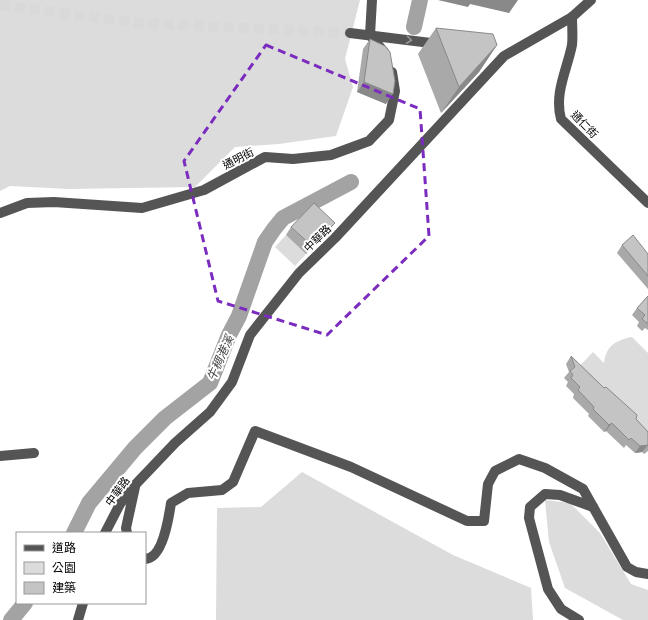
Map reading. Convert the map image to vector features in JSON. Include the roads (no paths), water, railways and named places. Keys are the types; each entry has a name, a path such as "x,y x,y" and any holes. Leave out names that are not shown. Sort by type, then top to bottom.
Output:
{"street":[{"path":"370,35 372,0"},
{"name":"中華路","path":"106,532 120,504 135,485 175,443 210,412 232,382 250,335 299,273 335,238 500,54 572,17 591,0"},
{"name":"通仁街","path":"572,17 572,44 564,69 558,106 561,118 648,202"},
{"path":"350,33 449,45"},
{"name":"通明街","path":"0,212 27,203 54,202 142,208 204,190 265,158 293,159 331,155 369,141 388,120 396,91 389,59 370,35"},
{"path":"146,558 153,556 162,543 167,528 171,503 188,494 222,490 233,482 255,431 351,467 467,521 484,521 488,484 495,471 519,459 545,468 582,489 627,567 636,572 648,574"},
{"path":"0,456 34,453"},
{"path":"127,532 126,528 135,485"},
{"path":"579,620 561,608 548,589 529,518 530,506 545,494 560,495 593,507"},
{"path":"78,620 83,604"}],"waterway":[{"name":"牛稠港溪","path":"414,27 420,0"},
{"name":"牛稠港溪","path":"74,532 89,503 135,448 165,418 210,383 229,335 239,316 265,242 274,229 283,218 351,182"},
{"name":"牛稠港溪","path":"11,620 24,604"}],"tunnel":[{"path":"0,5 136,23 350,33"}]}
